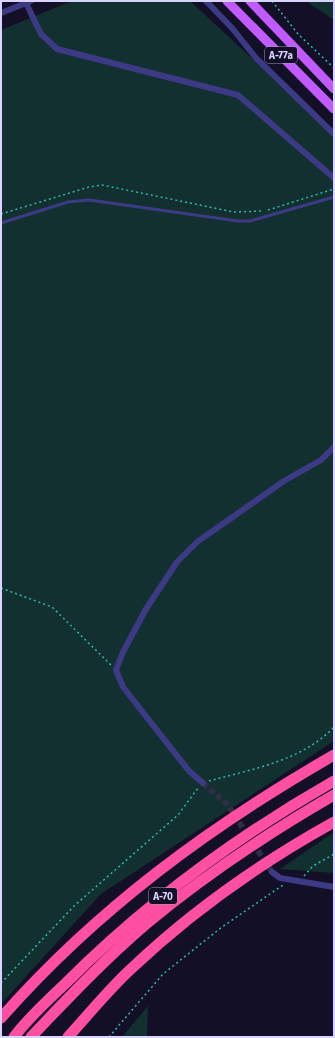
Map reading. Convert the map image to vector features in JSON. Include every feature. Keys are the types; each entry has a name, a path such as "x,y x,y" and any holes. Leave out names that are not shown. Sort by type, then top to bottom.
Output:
{"highway":[{"path":"1,1018 84,933 136,888 202,838 249,806 334,755"},
{"name":"A-70","path":"14,1037 21,1028 106,944 174,886 262,824 334,781"},
{"name":"A-70","path":"31,1037 87,979 125,943 198,884 228,862 334,795"},
{"path":"68,1037 131,969 183,924 260,868 334,822"},
{"path":"41,1037 95,979 189,898 198,884"},
{"path":"74,1037 97,1004"},
{"path":"8,1037 21,1028"}],"main road":[{"name":"A-77a","path":"227,1 334,109"},
{"name":"A-77a","path":"250,1 334,89"},
{"path":"259,1 291,45"}],"street":[{"path":"206,1 232,28 256,58 334,134"},
{"path":"1,13 29,2 41,34 57,49 238,95 334,178"},
{"path":"203,782 189,771 138,708 123,686 116,670 123,652 146,609 177,562 197,542 284,481 321,460 334,447"},
{"path":"272,872 280,878 334,887"}],"lane":[{"path":"1,223 76,200 89,200 238,221 255,220 334,197"}],"path":[{"path":"272,1 298,34 334,68"},
{"path":"1,214 95,186 109,186 245,213 262,211 334,189"},
{"path":"1,588 52,607 116,670"},
{"path":"1,983 74,906 178,815 203,782 273,763 302,751 325,737 334,727"},
{"path":"298,882 313,866 334,854"},
{"path":"110,1037 163,974 222,927 289,880"}],"green space":[{"path":"72,1 190,1 334,134 334,741 101,894 1,1004 1,30"},
{"path":"308,1 334,1 334,20 310,4"},
{"path":"334,832 334,873 280,869"},
{"path":"148,1006 147,1037 122,1037"}],"tunnel":[{"path":"203,783 228,805 248,836"},
{"path":"253,843 272,872"}]}
